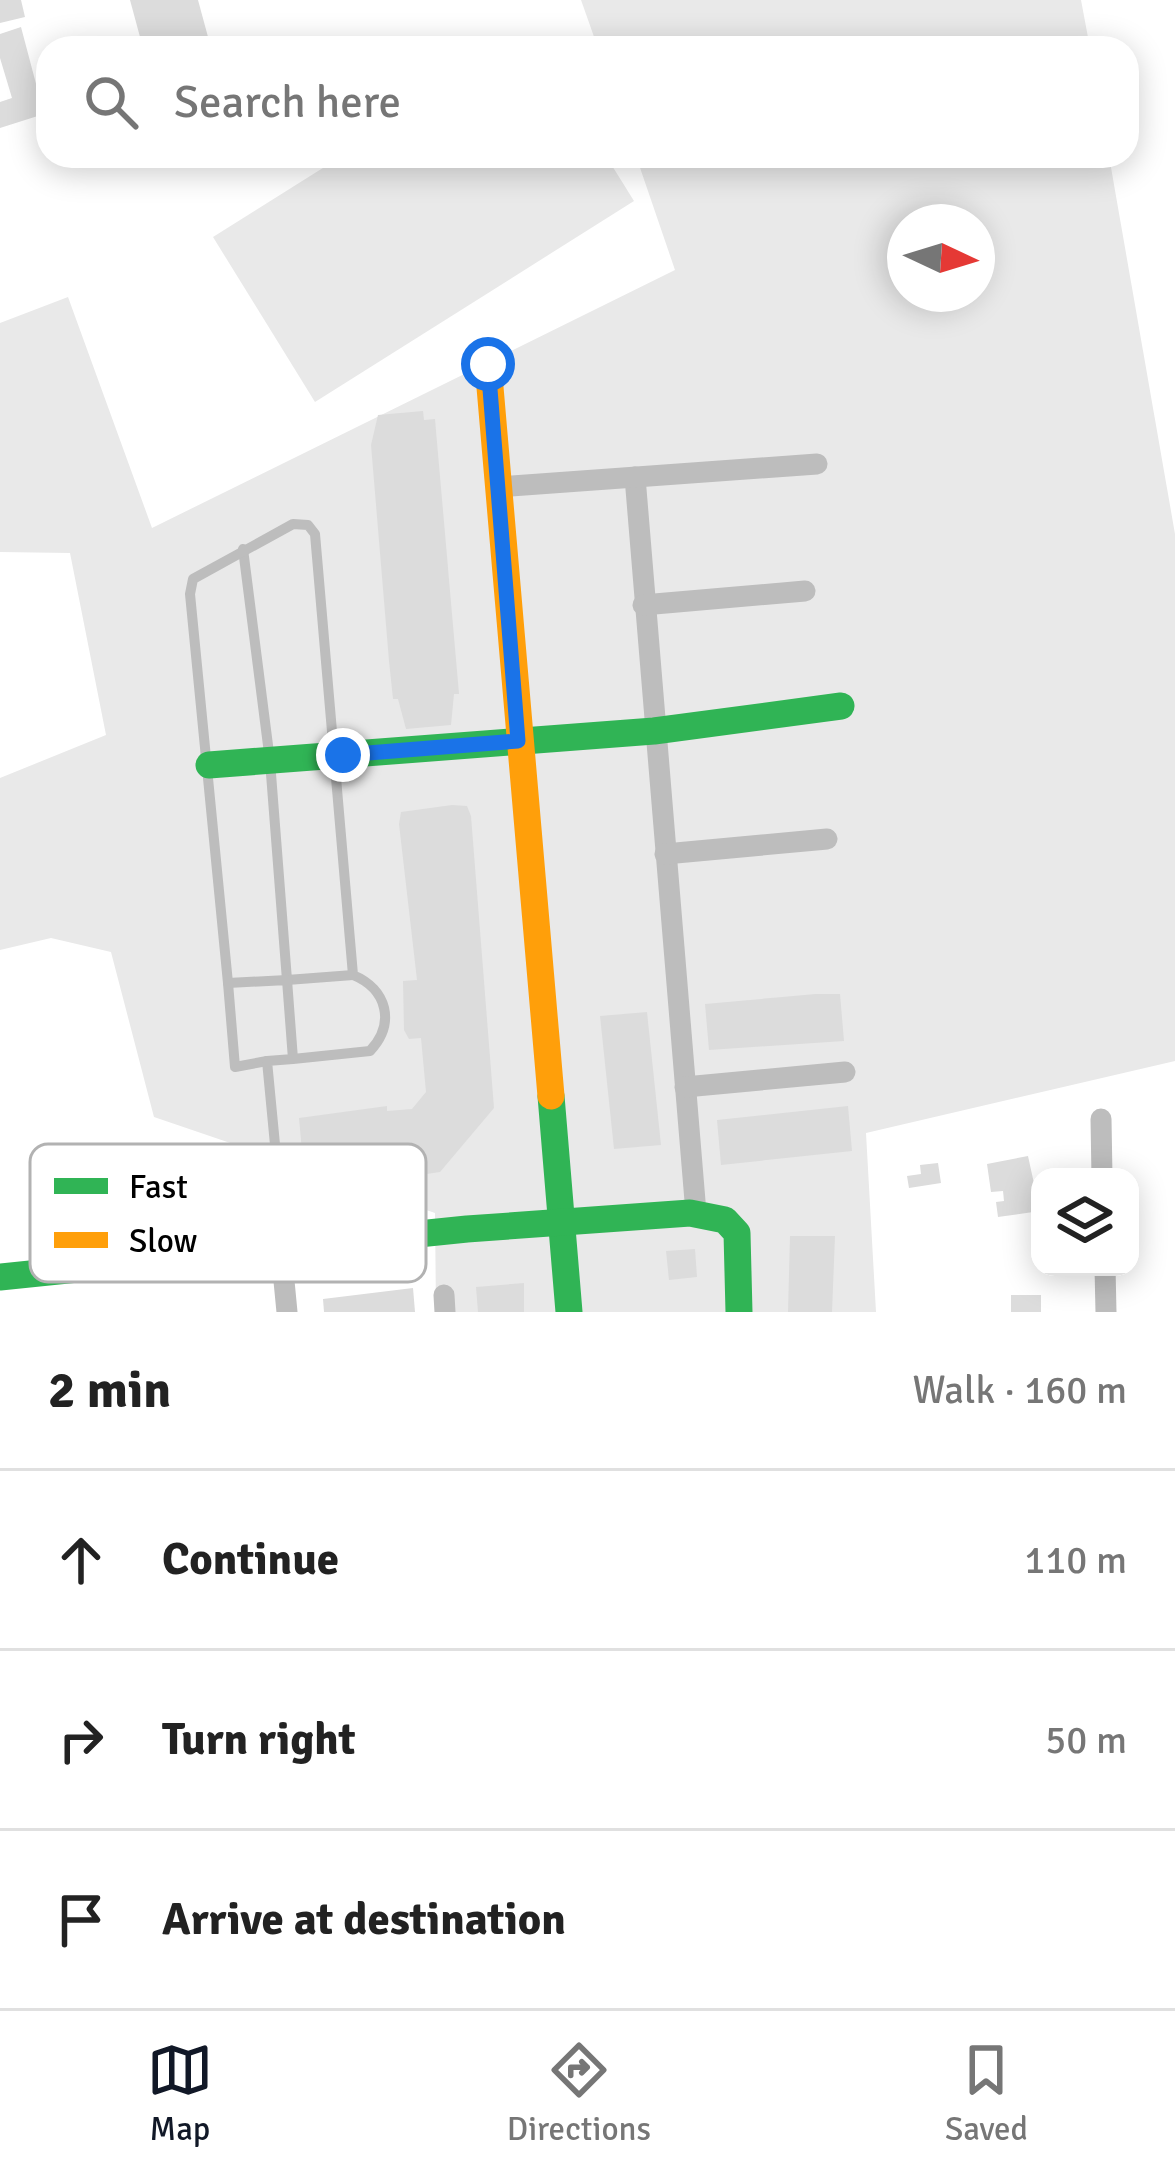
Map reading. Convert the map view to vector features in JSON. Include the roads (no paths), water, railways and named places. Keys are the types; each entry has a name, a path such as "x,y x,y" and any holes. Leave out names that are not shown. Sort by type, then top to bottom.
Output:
{"street":[{"path":"488,364 569,1312"},
{"path":"497,487 817,464"},
{"path":"635,477 696,1213"},
{"path":"643,605 805,592"},
{"path":"209,765 654,730 842,706"},
{"path":"665,854 827,838"},
{"path":"685,1087 845,1072"},
{"path":"1100,1119 1102,1168"},
{"path":"426,1229 696,1213 725,1220 737,1233 740,1312"},
{"path":"0,1277 30,1273"},
{"path":"1105,1276 1106,1312"},
{"path":"285,1282 287,1312"}],"lane":[{"path":"228,983 353,974 373,983 383,1000 382,1038 370,1051 235,1067 190,594 194,579 293,524 308,525 315,534 353,974"},
{"path":"243,549 270,761 293,1059"},
{"path":"267,1061 275,1144"}]}
